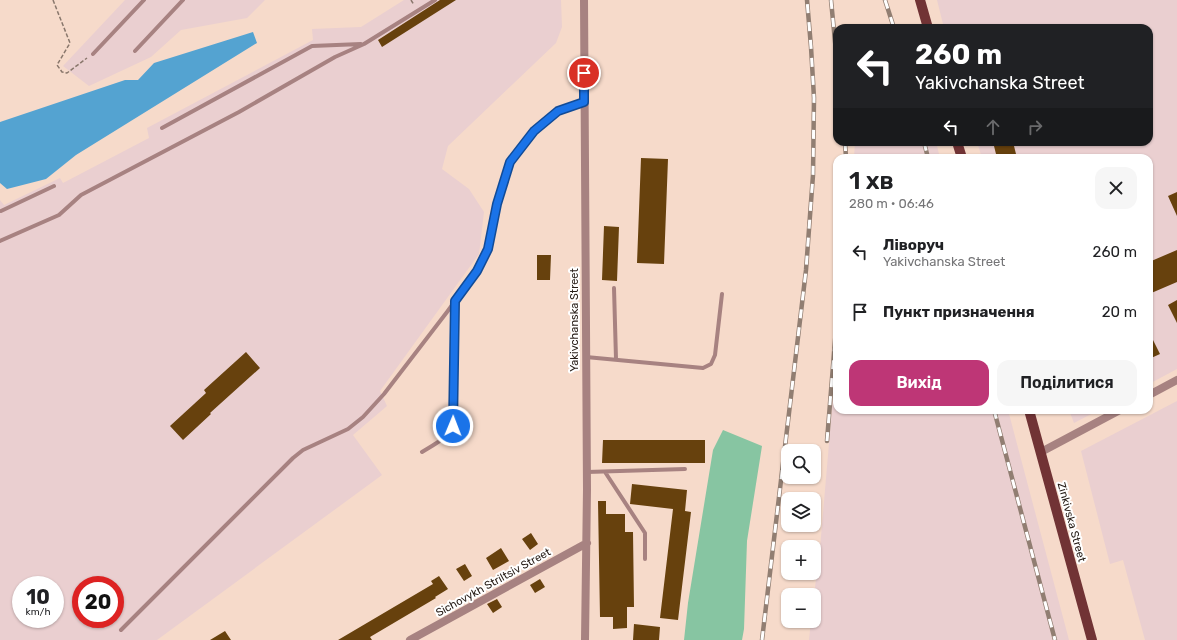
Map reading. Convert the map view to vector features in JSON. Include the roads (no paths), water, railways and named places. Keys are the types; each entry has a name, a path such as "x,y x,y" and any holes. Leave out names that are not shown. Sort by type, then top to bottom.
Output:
{"main road":[{"path":"920,0 927,24"},
{"name":"Zinkivska Street","path":"1030,414 1092,640"}],"street":[{"name":"Yakivchanska Street","path":"584,0 587,543 585,640"},
{"path":"1153,393 1177,380"},
{"path":"1041,452 1112,414"},
{"name":"Sichovykh Striltsiv Street","path":"410,640 587,543"}],"lane":[{"path":"93,54 144,0"},
{"path":"135,51 183,0"},
{"path":"0,241 59,215 81,195 239,112 335,57 364,44 435,0"},
{"path":"162,128 312,46 364,44"},
{"path":"121,630 293,458 303,450 348,429 363,417 384,394 477,271 488,249 497,204 510,162 534,131 558,111 584,102"},
{"path":"0,211 54,186"},
{"path":"614,288 616,359"},
{"path":"585,357 703,368 711,364 715,355 722,294"},
{"path":"422,452 451,432 453,426 455,301"},
{"path":"586,472 685,469"},
{"path":"605,472 645,533 646,559"}],"water":[{"path":"253,32 257,43 76,155 46,179 7,189 0,183 0,122 125,80 138,80 154,63"}],"railway":[{"path":"762,640 806,270 813,175 814,98 807,0"},
{"path":"831,0 833,24"},
{"path":"885,0 893,24"},
{"path":"845,146 846,154"},
{"path":"925,146 927,154"},
{"path":"827,441 833,366"},
{"path":"995,414 1055,640"}]}
